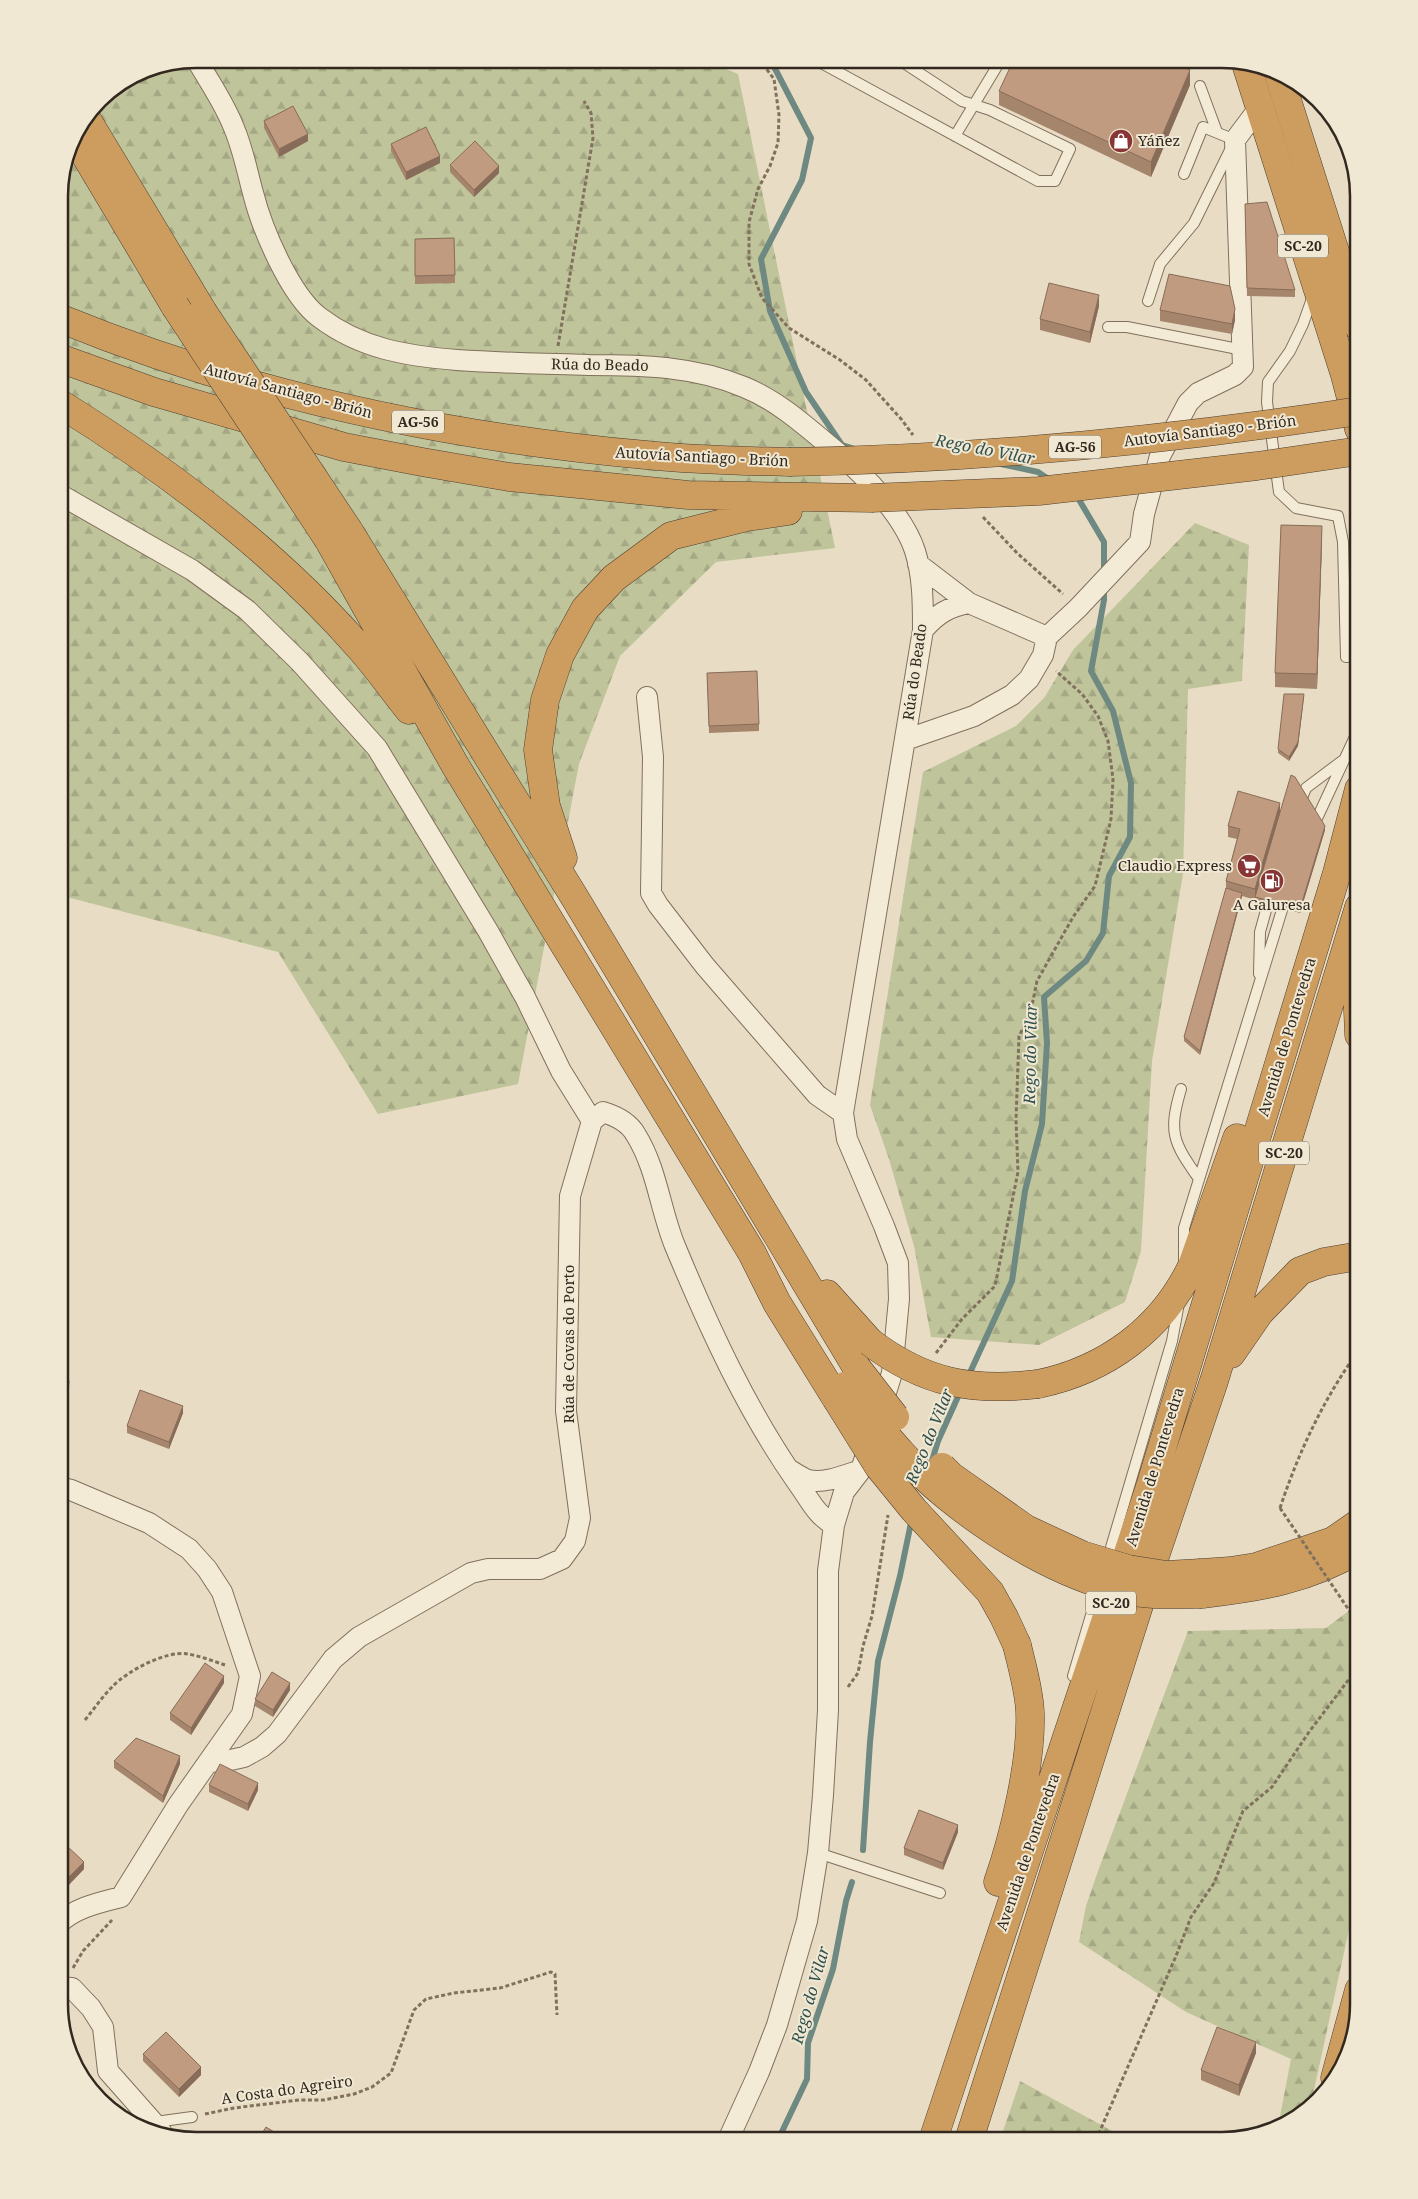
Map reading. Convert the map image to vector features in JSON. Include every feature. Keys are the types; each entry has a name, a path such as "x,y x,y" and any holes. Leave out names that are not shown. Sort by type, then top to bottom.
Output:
{"highway":[{"name":"SC-20","path":"1245,70 1259,108 1350,394"},
{"name":"SC-20","path":"1281,82 1350,299"},
{"path":"90,124 338,535 575,898 789,1252 846,1384 879,1467 914,1510 990,1592 1017,1645 1027,1685 1030,1714 1022,1785 1009,1850 945,2052 949,2087"},
{"path":"79,144 175,306 338,535 455,765 752,1253 781,1311 846,1384 902,1425 951,1476 1026,1529 1082,1555 1128,1570 1166,1575 1202,1583 1256,1588 1304,1576 1350,1553"},
{"name":"Autovía Santiago - Brión","path":"68,322 111,340 182,363 285,393 392,418 597,450 657,456 789,462 947,457 1083,447 1175,437 1350,411"},
{"name":"AG-56","path":"68,361 154,392 344,447 509,477 678,494 821,502 1039,490 1239,468 1350,452"},
{"path":"68,409 101,429 210,507 274,561 359,647 455,765"},
{"path":"575,898 546,806 538,750 545,700 560,655 585,609 614,578 671,536 747,517 821,502"},
{"name":"Avenida de Pontevedra","path":"935,2132 1150,1487 1262,1116 1338,873 1350,825"},
{"name":"Avenida de Pontevedra","path":"972,2132 1148,1577 1214,1381 1350,936"},
{"path":"789,1252 870,1342 891,1358 918,1372 976,1387 1009,1387 1038,1384 1060,1379 1082,1372 1103,1362 1121,1350 1155,1322 1182,1287 1192,1266 1240,1132 1262,1116"},
{"path":"1214,1381 1260,1312 1300,1271 1324,1262 1350,1258"},
{"path":"1202,1583 1230,1571 1256,1567 1334,1541 1350,1529"}],"street":[{"name":"Rúa do Beado","path":"201,68 234,126 244,155 253,196 280,265 300,296 318,316 338,329 380,349 433,358 491,362 650,366 690,370 737,384 766,398 802,424 853,466 889,506 910,536 918,564 923,630 843,1113 847,1140 898,1263 899,1277 892,1373 860,1470 844,1492 834,1525 828,1571 828,1710 818,1853 807,1921 777,2025 759,2072 732,2132"},
{"path":"905,740 974,716 1012,695 1029,679 1045,646 1140,542 1144,514 1160,456 1188,403 1198,393 1235,374 1243,367 1236,140 1259,108"},
{"path":"68,499 192,570 247,610 300,662 377,748 488,931 525,997 561,1071 592,1121 603,1112 618,1117 636,1133 650,1165 664,1215 676,1246 743,1397 813,1507 834,1525"},
{"path":"918,564 969,604 1045,646"},
{"path":"923,630 934,617 950,607 969,604"},
{"path":"647,697 653,757 652,893 658,906 705,966 817,1095 843,1113"},
{"name":"Rúa de Covas do Porto","path":"209,1762 226,1761 244,1756 262,1747 277,1734 333,1659 359,1637 471,1573 488,1569 540,1569 562,1559 572,1548 580,1518 566,1411 570,1196 592,1121"},
{"path":"788,1469 806,1479 814,1481 838,1477 860,1470"},
{"path":"68,1489 149,1523 189,1549 207,1569 222,1592 250,1676 242,1714 178,1804 121,1896 84,1906 68,1914"},
{"path":"68,1988 72,1988 91,2008 103,2027 108,2070 157,2125"}],"lane":[{"path":"830,68 1038,181 1055,181 1070,149 990,110 962,101 912,68"},
{"path":"955,136 996,68"},
{"path":"1200,86 1217,132"},
{"path":"1148,301 1160,264 1194,222 1236,140 1203,127 1184,174"},
{"path":"1316,286 1303,324 1290,351 1268,382 1267,402 1279,492 1296,508 1338,516 1343,542 1346,657 1350,657"},
{"path":"1108,327 1127,327 1243,350"},
{"path":"1308,840 1350,747"},
{"path":"1296,814 1306,788 1344,759"},
{"path":"1068,1691 1172,1341 1182,1287 1185,1255 1184,1228 1290,884"},
{"path":"1258,988 1260,932 1273,886"},
{"path":"1181,1089 1174,1112 1172,1129 1176,1143 1199,1179"},
{"path":"1009,1850 1028,1813"},
{"path":"818,1853 940,1893"},
{"path":"160,2126 192,2117"}],"path":[{"path":"766,68 774,79 779,116 778,143 770,166 758,189 749,222 750,264 762,298 789,328 840,360 866,380 902,420 914,437"},
{"path":"555,364 593,138 591,113 584,101"},
{"path":"977,512 1017,553 1078,608"},
{"path":"935,1357 938,1348 962,1319 995,1286 1018,1172 1016,1120 1019,1036 1030,1015 1037,981 1073,918 1095,886 1111,819 1113,779 1108,741 1098,716 1082,694 1054,670 1045,646"},
{"path":"1350,1364 1320,1412 1296,1462 1280,1508 1350,1612"},
{"path":"828,1710 842,1696 858,1673 863,1646 872,1616 889,1511"},
{"path":"85,1720 113,1686 144,1665 174,1654 187,1654 234,1667 248,1668"},
{"path":"1100,2132 1191,1918 1214,1883 1243,1811 1272,1787 1309,1732 1350,1678"},
{"path":"68,1977 83,1951 112,1920 121,1896"},
{"name":"A Costa do Agreiro","path":"192,2117 234,2108 299,2100 324,2100 354,2094 372,2087 391,2073 414,2010 426,2000 439,1995 500,1988 551,1972 555,1974 557,1981 557,2015"}],"green space":[{"path":"724,68 738,74 835,548 716,562 620,656 579,764 518,1084 378,1114 278,952 68,897 68,187 74,155 81,139 99,111 118,94 147,77 179,69"},
{"path":"1195,523 1249,545 1242,681 1188,689 1183,874 1152,1061 1141,1251 1125,1302 1039,1345 931,1337 914,1246 889,1159 870,1105 923,772 1016,726 1044,698 1073,650"},
{"path":"1350,1610 1350,1925 1313,2094 1280,2118 1291,2059 1186,2012 1079,1942 1086,1906 1098,1871 1188,1631 1326,1628"},
{"path":"1020,2081 1114,2132 1003,2132"}],"building":[{"name":"Yáñez","path":"1010,68 1185,68 1190,70 1151,162 999,91"},
{"path":"293,106 308,134 279,149 264,121"},
{"path":"426,127 440,156 406,172 391,144"},
{"path":"475,141 499,166 474,190 450,165"},
{"path":"1267,202 1295,290 1247,288 1245,204"},
{"path":"454,238 455,275 415,276 415,239"},
{"path":"1169,274 1230,286 1235,309 1232,324 1160,310"},
{"path":"1049,283 1099,295 1090,332 1040,319"},
{"path":"1281,525 1322,526 1317,674 1275,673"},
{"path":"757,671 759,724 709,726 707,673"},
{"path":"1284,694 1304,694 1298,742 1289,757 1278,749"},
{"path":"1291,775 1295,777 1325,826 1300,909 1255,897"},
{"name":"Claudio Express","path":"1238,791 1280,803 1255,889 1226,881 1240,829 1228,826"},
{"path":"1226,888 1242,893 1200,1051 1184,1037"},
{"path":"140,1390 183,1406 169,1442 127,1426"},
{"path":"205,1663 224,1676 191,1728 170,1713"},
{"path":"272,1672 290,1683 273,1710 255,1699"},
{"path":"136,1738 180,1756 163,1796 114,1761"},
{"path":"220,1764 258,1783 248,1804 209,1785"},
{"path":"919,1810 958,1825 943,1863 904,1848"},
{"path":"68,1847 84,1862 68,1878"},
{"path":"1217,2027 1256,2042 1239,2085 1201,2070"},
{"path":"166,2032 201,2067 179,2089 143,2054"},
{"path":"266,2127 273,2131 263,2131"}],"waterway":[{"name":"Rego do Vilar","path":"775,68 811,138 802,180 761,259 770,311 806,392 842,445 855,449"},
{"name":"Rego do Vilar","path":"1001,464 1038,472 1050,480"},
{"name":"Rego do Vilar","path":"1073,495 1078,498 1104,542 1104,573"},
{"name":"Rego do Vilar","path":"967,1379 1012,1281 1025,1191 1042,1124 1047,1043 1044,997 1086,961 1103,933 1109,876 1130,837 1131,783 1113,711 1091,671 1104,600 1104,588"},
{"name":"Rego do Vilar","path":"931,1464 938,1441 961,1390"},
{"name":"Rego do Vilar","path":"863,1850 870,1742 878,1661 900,1576 912,1518"},
{"name":"Rego do Vilar","path":"782,2132 807,2079 808,2043 833,1969 846,1901 852,1882"}],"place":[{"name":"Yáñez","path":"1121,141"},
{"name":"Claudio Express","path":"1249,866"},
{"name":"A Galuresa","path":"1272,881"}]}
